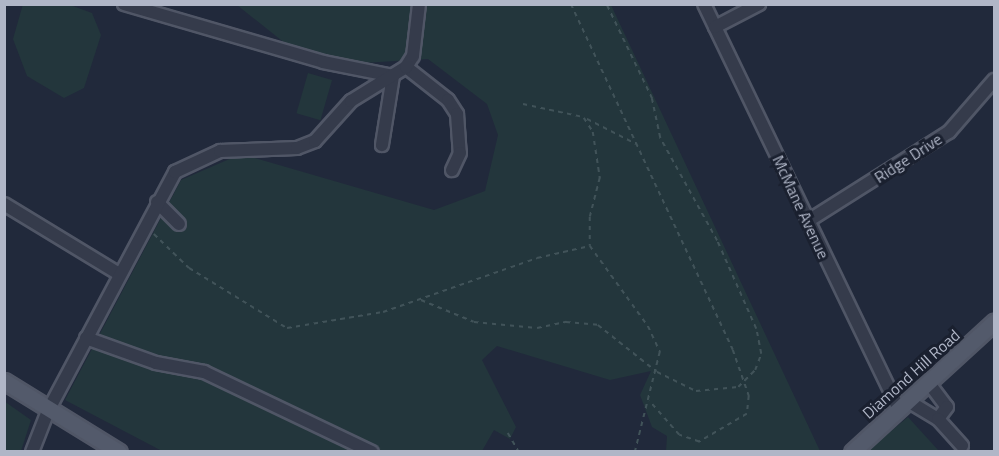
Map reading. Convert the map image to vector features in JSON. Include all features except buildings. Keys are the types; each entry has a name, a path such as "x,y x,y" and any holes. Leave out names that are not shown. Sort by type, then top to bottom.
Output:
{"main road":[{"name":"Diamond Hill Road","path":"852,452 994,322"},
{"path":"4,381 48,411 119,452"}],"street":[{"path":"124,4 393,76"},
{"path":"32,452 48,411 157,202 175,172 195,159 244,147 307,145 372,86 406,67 413,56 419,4"},
{"name":"McMane Avenue","path":"704,4 808,221 904,405"},
{"path":"715,27 759,4"},
{"path":"406,67 448,100 457,114 460,153 452,170"},
{"path":"370,71 372,86"},
{"path":"382,145 393,76"},
{"name":"Ridge Drive","path":"808,221 949,132 994,80"},
{"path":"157,202 179,224"},
{"path":"4,204 119,274"},
{"path":"86,338 156,363 204,372 372,452"},
{"path":"928,382 947,407 938,419"},
{"path":"904,405 938,419 962,446"}],"path":[{"path":"571,4 744,382 747,414 699,442 679,435 649,401"},
{"path":"421,300 474,321 537,328 566,322 598,325 657,372 696,392 720,392 744,382 762,354 756,329 717,241 660,138 652,99 606,4"},
{"path":"523,105 553,106 584,118 637,145"},
{"path":"584,118 593,132 600,178 590,217 590,246 656,339 657,372 635,452"},
{"path":"146,223 189,268 287,328 421,300 537,258 590,246"},
{"path":"508,433 519,452"}],"shaded area":[{"path":"23,4 70,5 92,13 101,35 84,88 64,98 27,76 13,39"},
{"path":"237,5 611,5 820,451 666,451 667,436 652,427 640,395 651,371 610,380 497,346 482,360 516,427 510,439 494,430 482,451 162,451 65,400 181,180 241,154 434,210 485,191 498,135 487,104 428,59 363,63 291,48"},
{"path":"308,73 332,80 320,120 296,113"},
{"path":"4,401 31,420 21,451 5,451"},
{"path":"908,417 939,451 867,451"}]}
